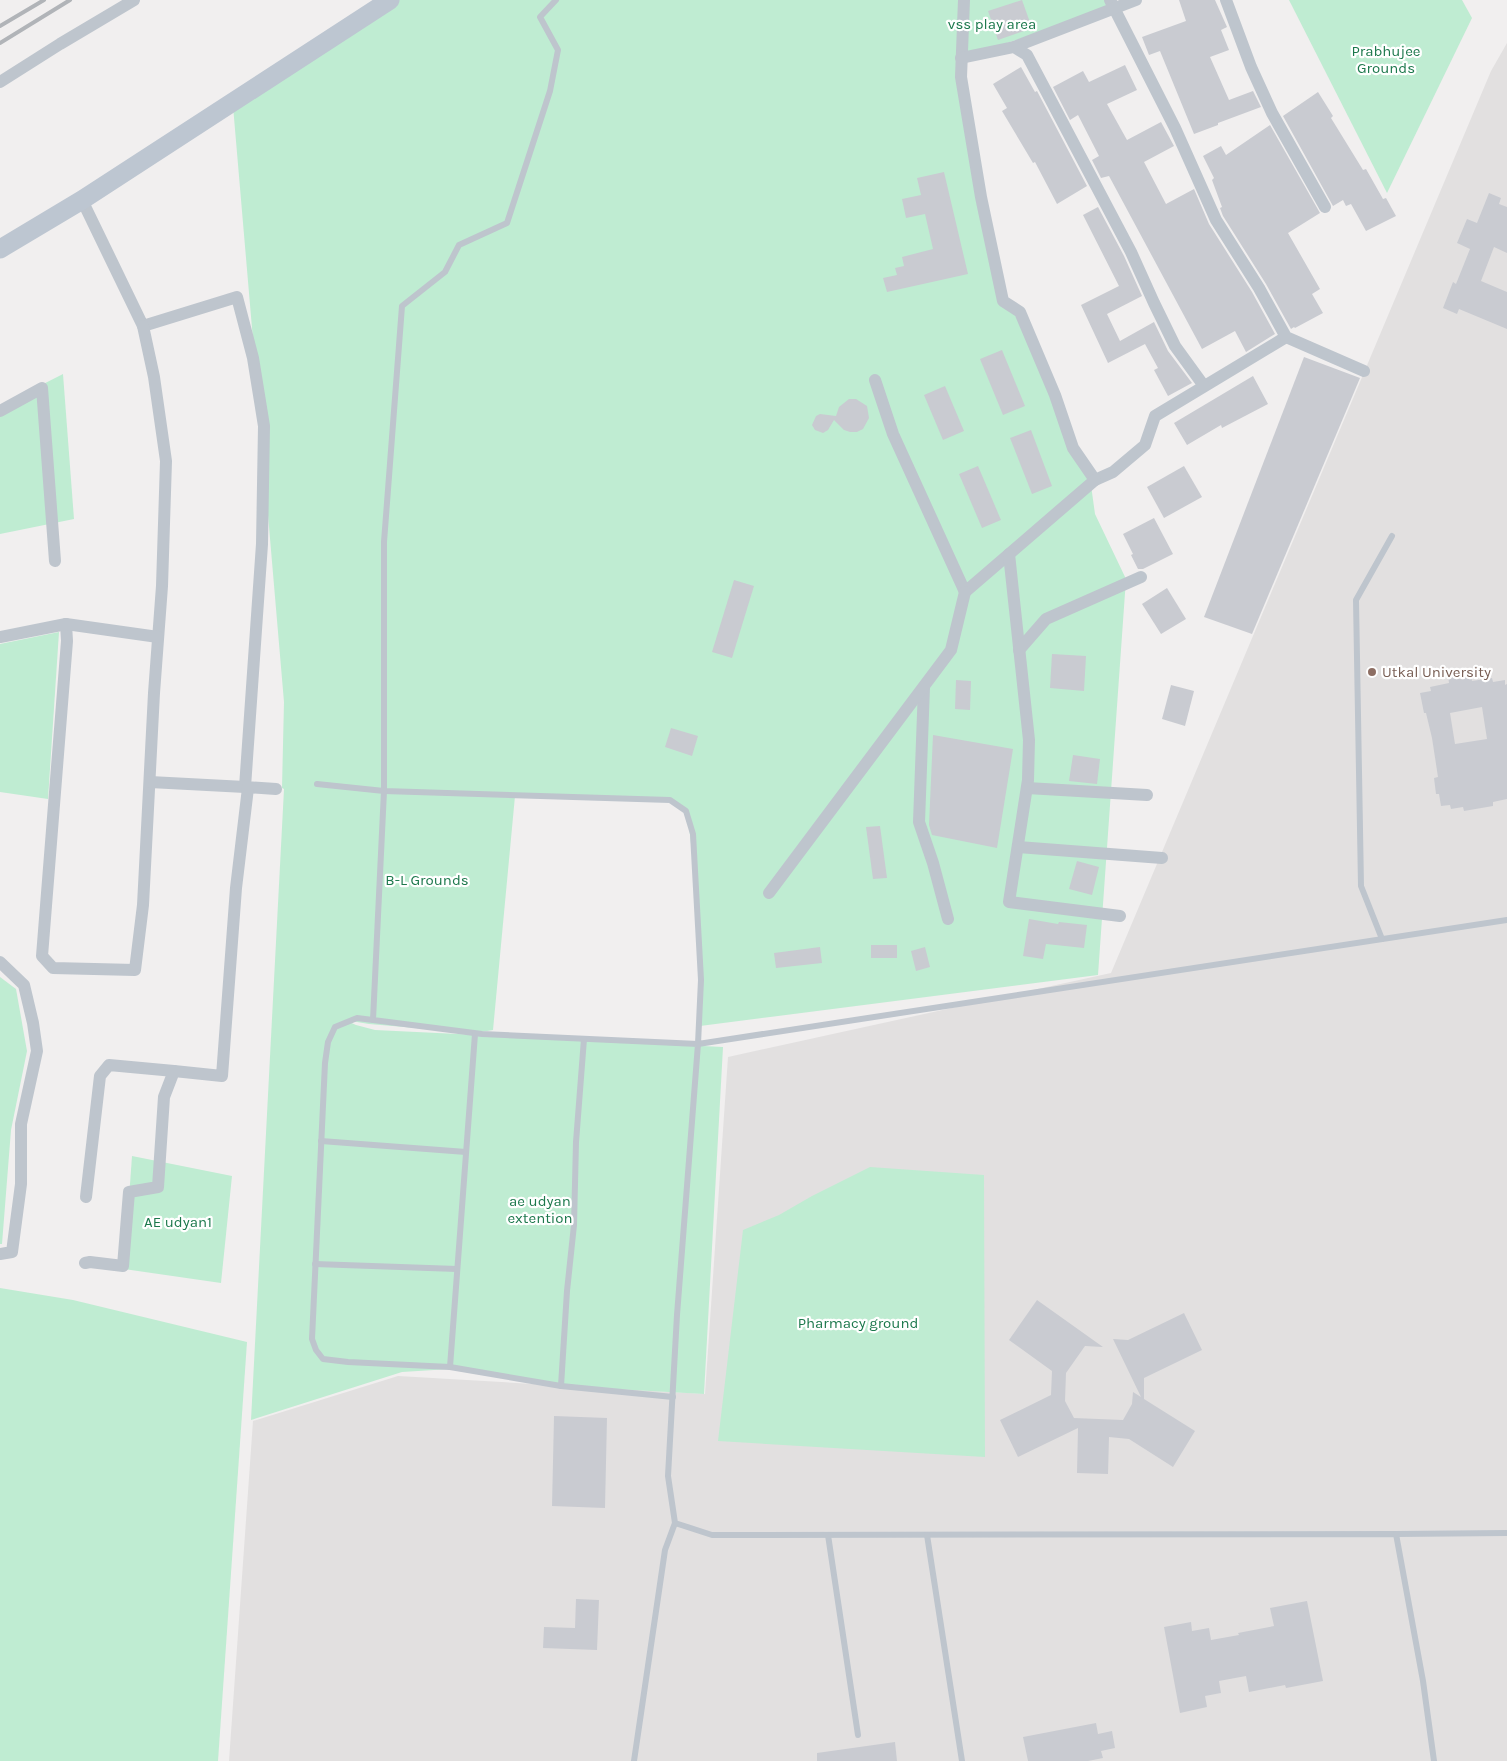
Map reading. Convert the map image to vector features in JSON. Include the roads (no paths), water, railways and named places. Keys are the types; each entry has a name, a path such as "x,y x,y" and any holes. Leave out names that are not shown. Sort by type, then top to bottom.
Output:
{"street":[{"path":"0,82 134,0"},
{"path":"0,249 82,200 390,0"},
{"path":"964,0 961,77 981,197 1003,302 1020,312 1055,395 1073,448 1095,480"},
{"path":"961,58 1014,47 1112,4 1136,0"},
{"path":"1226,0 1251,67 1272,113 1325,207"},
{"path":"1112,4 1175,128 1216,220 1259,288 1286,336 1364,371"},
{"path":"1014,47 1027,55 1080,158 1105,200 1127,243 1175,346 1204,386"},
{"path":"66,624 67,641 42,956 53,968 135,970 143,905 154,693 162,586 166,461 154,377 143,326 82,200"},
{"path":"86,1197 100,1076 104,1069 109,1065 222,1076 236,888 247,788 262,544 264,426 253,358 237,297 143,326"},
{"path":"769,893 952,650 965,592 1095,480 1113,472 1145,445 1155,416 1286,336"},
{"path":"876,380 894,434 965,592"},
{"path":"0,411 42,388 55,561"},
{"path":"1009,554 1029,740 1027,788 1009,902 1120,916"},
{"path":"1019,650 1046,619 1141,577"},
{"path":"0,637 66,624 158,637"},
{"path":"924,687 919,822 933,863 948,919"},
{"path":"150,782 276,789"},
{"path":"1027,788 1147,795"},
{"path":"1018,847 1162,858"},
{"path":"0,962 24,985 37,1051 21,1124 21,1184 12,1252 0,1254"},
{"path":"85,1263 123,1266 129,1192 158,1187 164,1097 174,1071"}],"lane":[{"path":"373,1020 384,791 384,542 402,306 445,272 459,245 508,223 550,91 558,50 540,17 556,0"},
{"path":"1382,939 1361,886 1356,600 1392,536"},
{"path":"317,784 384,791 670,800 686,810 693,834 701,980 698,1044 677,1314 668,1476 675,1523 665,1550 634,1761"},
{"path":"673,1397 562,1386 450,1367 323,1359 316,1350 312,1339 325,1063 328,1042 335,1027 357,1018 475,1034 698,1044 1507,920"},
{"path":"450,1367 475,1034"},
{"path":"562,1386 567,1291 574,1225 576,1142 584,1039"},
{"path":"321,1141 466,1152"},
{"path":"315,1264 457,1269"},
{"path":"675,1523 712,1535 1507,1533"},
{"path":"1396,1534 1423,1681 1434,1761"},
{"path":"828,1535 858,1735"},
{"path":"927,1535 962,1761"}],"railway":[{"path":"0,26 44,0"},
{"path":"0,43 70,0"}],"place":[{"name":"Utkal University","path":"1372,672"}],"park label":[{"name":"vss play area","path":"992,24"},
{"name":"Prabhujee Grounds","path":"1386,60"},
{"name":"B-L Grounds","path":"427,880"},
{"name":"ae udyan extention","path":"540,1210"},
{"name":"AE udyan1","path":"178,1222"},
{"name":"Pharmacy ground","path":"858,1323"}]}
